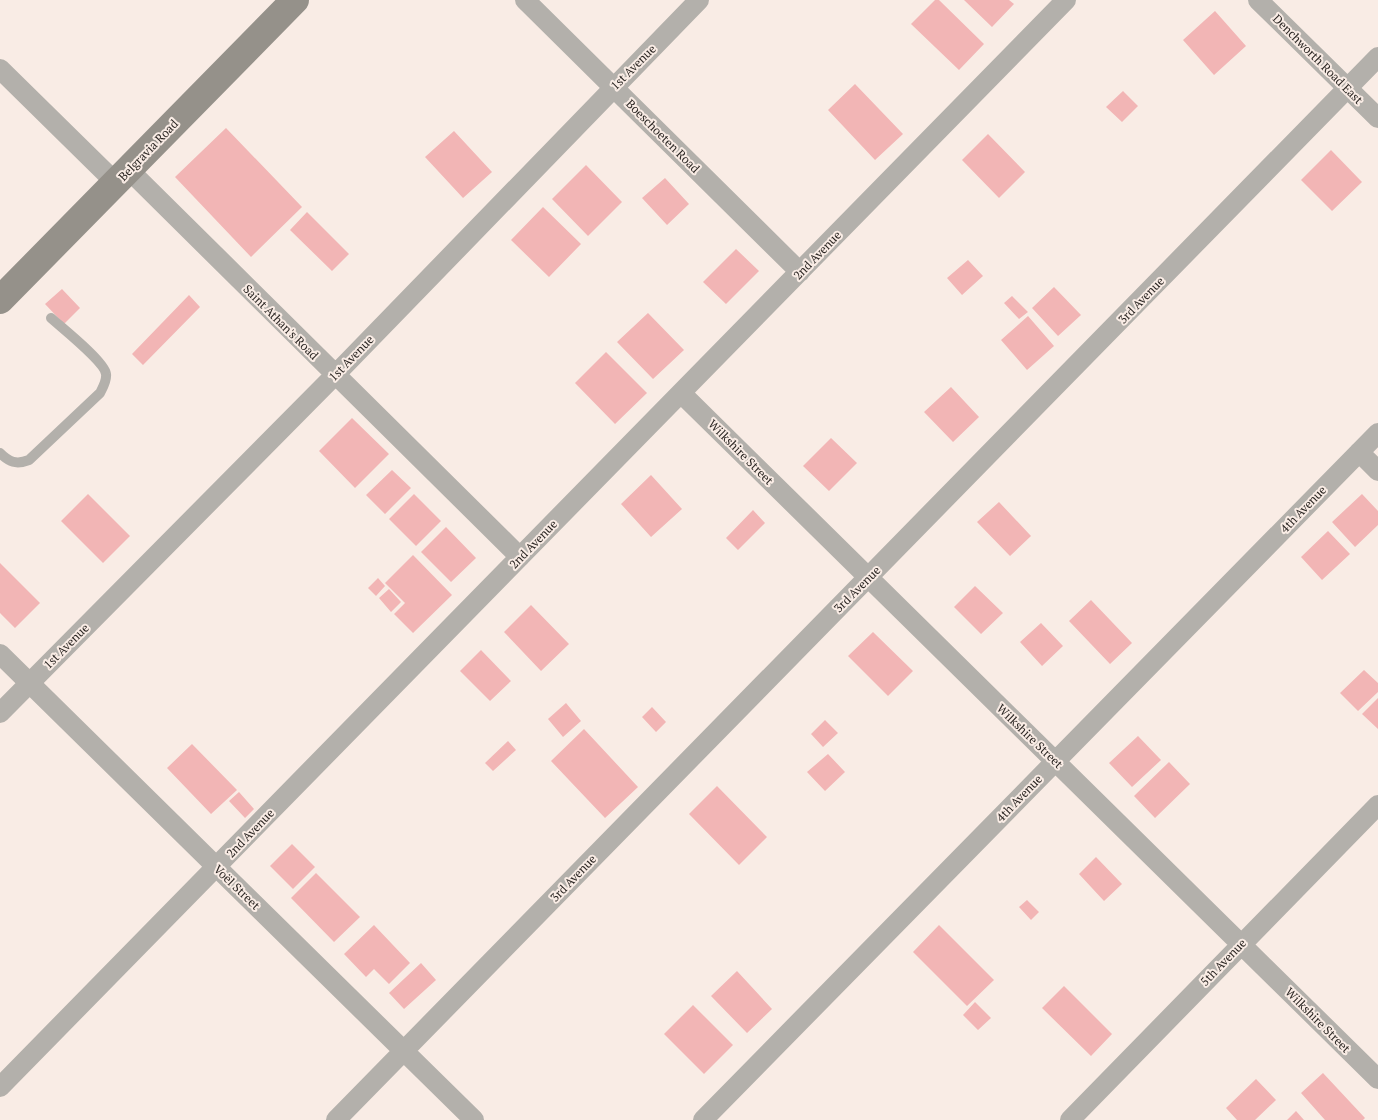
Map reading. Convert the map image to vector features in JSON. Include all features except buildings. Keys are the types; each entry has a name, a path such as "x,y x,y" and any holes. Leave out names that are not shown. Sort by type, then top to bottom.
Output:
{"street":[{"name":"Belgravia Road","path":"0,300 295,0"},
{"name":"Boeschoeten Road","path":"525,0 800,272"},
{"name":"1st Avenue","path":"0,713 335,375 699,0"},
{"name":"2nd Avenue","path":"0,1087 1066,0"},
{"name":"Denchworth Road East","path":"1258,0 1378,118"},
{"name":"3rd Avenue","path":"336,1120 1378,57"},
{"name":"Saint Athan's Road","path":"0,69 122,177 335,375 520,557"},
{"name":"Wilkshire Street","path":"681,393 1378,1079"},
{"name":"4th Avenue","path":"703,1120 1378,433"},
{"path":"1359,452 1378,471"},
{"name":"Voël Street","path":"0,654 474,1120"},
{"name":"5th Avenue","path":"1070,1120 1378,805"}],"lane":[{"path":"0,453 6,460 15,464 29,460 100,393 105,383 106,374 101,364 50,318"}]}
